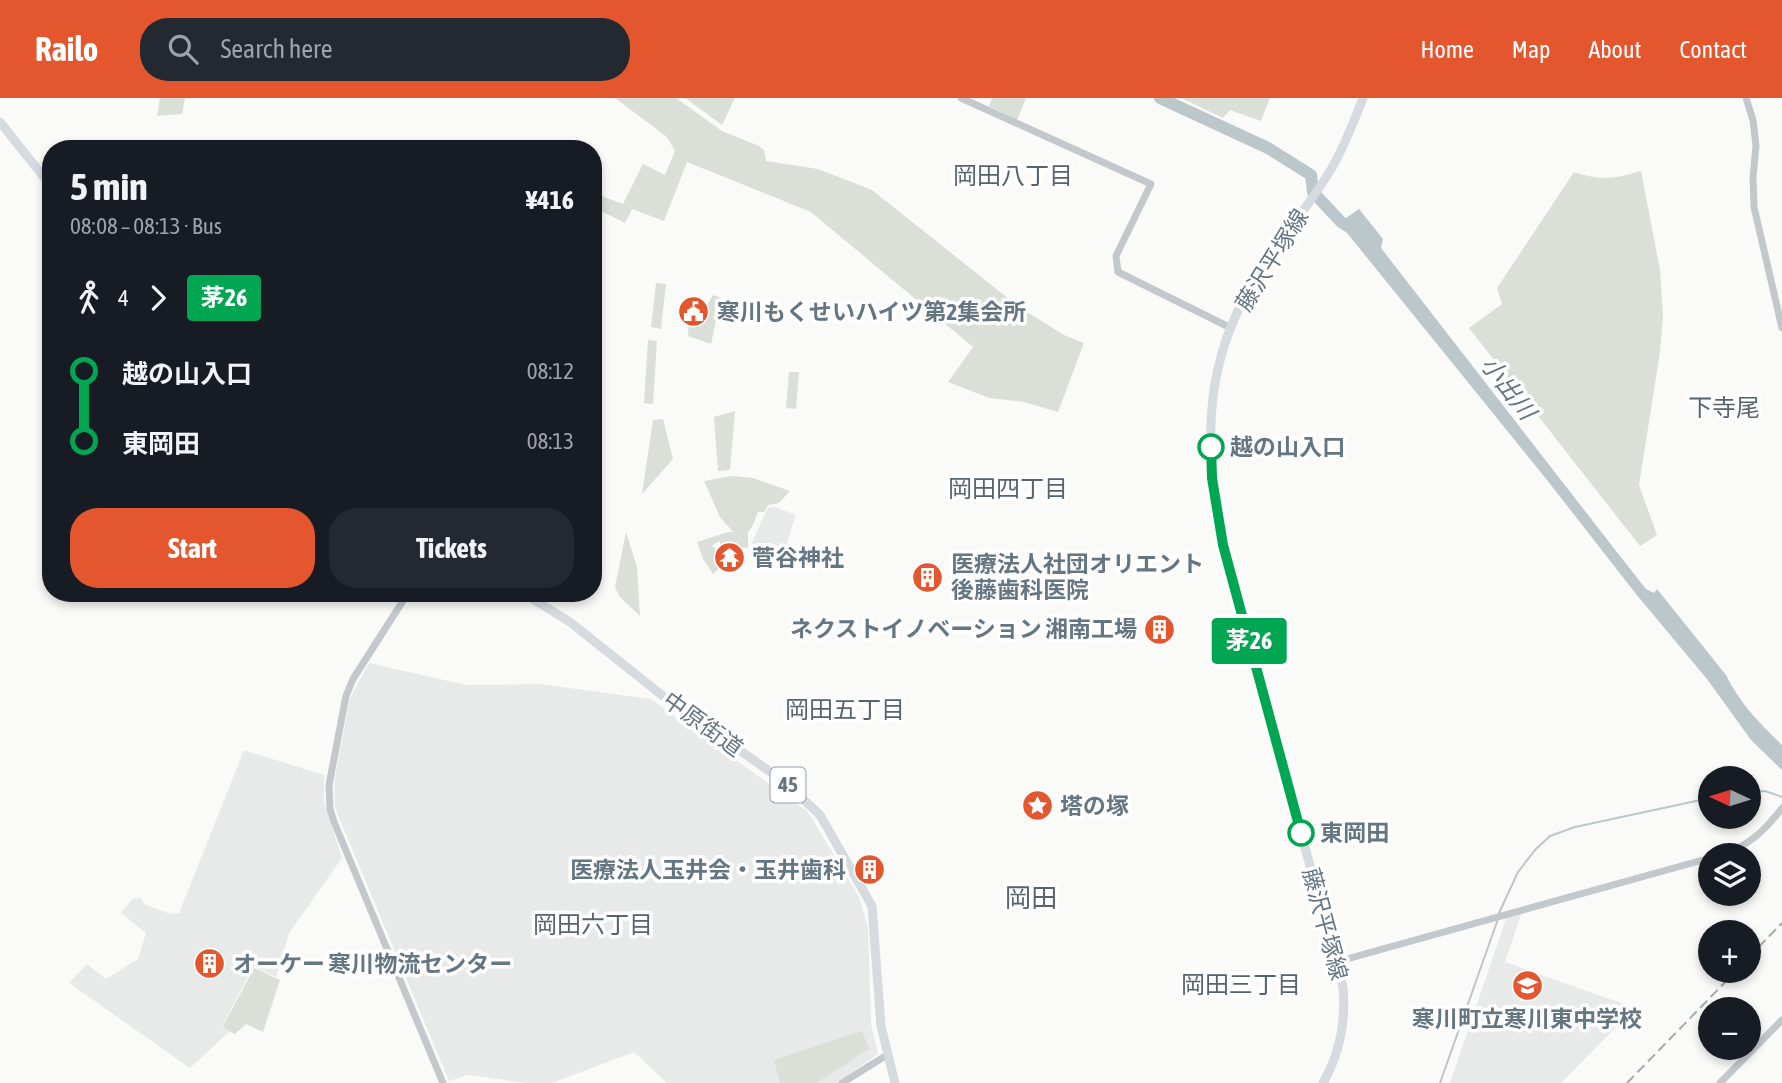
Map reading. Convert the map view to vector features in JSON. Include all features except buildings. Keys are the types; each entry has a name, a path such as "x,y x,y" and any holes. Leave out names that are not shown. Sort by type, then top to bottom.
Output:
{"main road":[{"name":"藤沢平塚線","path":"1323,1083 1334,1063 1343,1023 1343,987 1229,568 1212,478 1210,413 1220,360 1231,328 1259,273 1329,172 1363,98"},
{"path":"0,122 42,175"},
{"name":"中原街道","path":"538,602 570,622 663,696 786,783 820,815 872,906 880,1026 895,1083"}],"street":[{"path":"961,98 1151,184 1116,256 1118,272 1231,328"},
{"path":"1746,98 1753,120 1756,146 1754,207 1782,328"},
{"path":"402,602 353,679 346,696 329,798 334,822 443,1083"},
{"path":"1748,843 1761,833 1782,808"},
{"path":"1336,962 1698,861"},
{"path":"1720,1083 1782,1020"},
{"path":"842,1083 887,1055"}],"shaded area":[{"path":"160,98 185,98 182,114 157,116"},
{"path":"615,98 676,98 722,131 759,146 764,150 766,161 818,169 872,190 1019,307 1064,335 1084,343 1058,412 1024,402 989,398 948,382 973,347 811,212 687,162 664,221 632,209 625,223 602,212 602,196 623,204 643,164 665,175 675,151 667,137"},
{"path":"685,98 735,98 722,125"},
{"path":"992,98 1026,98 1017,120 989,106"},
{"path":"1181,98 1270,98 1261,121 1230,110 1223,118"},
{"path":"1641,171 1660,270 1663,316 1639,485 1657,535 1640,546 1469,328 1502,304 1497,288 1574,172 1608,178"},
{"path":"1359,209 1383,239 1381,248 1616,551 1646,589 1654,593 1657,589 1726,675 1751,712 1782,745 1782,770 1751,740 1707,679 1339,223"},
{"path":"656,283 666,284 661,329 651,327"},
{"path":"713,295 721,298 711,344 688,336 689,320 702,321 703,307 706,307"},
{"path":"648,340 657,341 653,404 644,403"},
{"path":"789,372 799,372 796,409 786,408"},
{"path":"735,411 730,470 718,471 714,417"},
{"path":"663,419 673,459 642,494 653,420"},
{"path":"732,476 753,478 790,491 779,503 768,505 764,512 758,512 748,532 748,548 730,546 723,549 719,541 712,546 725,563 713,574 703,559 697,542 733,532 720,517 704,481"},
{"path":"768,507 796,515 780,564 767,565 749,549"},
{"path":"626,532 637,567 640,616 619,596 615,587"},
{"path":"369,663 466,685 540,684 651,699 808,812 859,897 868,928 871,1024 878,1054 836,1083 667,1083 634,1052 552,1083 527,1083 468,1075 449,1081 335,808 334,783 350,698"},
{"path":"244,750 324,775 324,802 342,858 289,933 276,977 253,967 221,1028 229,1032 190,1068 69,983 87,964 106,979 138,959 146,933 121,913 132,899 141,898 144,904 170,914 179,913"},
{"name":"寒川町立寒川東中学校","path":"1522,912 1505,962 1635,1008 1561,1083 1450,1083 1507,916"},
{"path":"254,968 280,980 263,1032 246,1024 235,1034 222,1028"},
{"path":"862,1031 869,1049 816,1083 780,1083 774,1060"}],"waterway":[{"name":"小出川","path":"1160,98 1268,148 1311,175 1313,192 1341,222 1353,229"},
{"path":"1761,791 1782,797"},
{"path":"1499,913 1518,872 1550,836 1575,827 1698,801"},
{"path":"1440,1083 1498,919"}],"railway":[{"path":"1761,945 1782,923"},
{"path":"1627,1083 1724,983"}],"bus line":[{"name":"茅26","path":"1211,447 1212,478 1223,545 1301,833"}],"place":[{"name":"寒川もくせいハイツ第2集会所","path":"694,312"},
{"name":"越の山入口","path":"1211,447"},
{"name":"菅谷神社","path":"729,558"},
{"name":"医療法人社団オリエント 後藤歯科医院","path":"928,577"},
{"name":"ネクストイノベーション 湘南工場","path":"1160,629"},
{"name":"塔の塚","path":"1037,806"},
{"name":"東岡田","path":"1301,833"},
{"name":"医療法人玉井会・玉井歯科","path":"869,870"},
{"name":"オーケー 寒川物流センター","path":"210,964"},
{"name":"寒川町立寒川東中学校","path":"1527,985"}],"district":[{"name":"岡田八丁目","path":"1013,176"},
{"name":"下寺尾","path":"1724,408"},
{"name":"岡田四丁目","path":"1008,489"},
{"name":"岡田五丁目","path":"845,710"},
{"name":"岡田","path":"1031,898"},
{"name":"岡田六丁目","path":"593,925"},
{"name":"岡田三丁目","path":"1241,985"}]}
